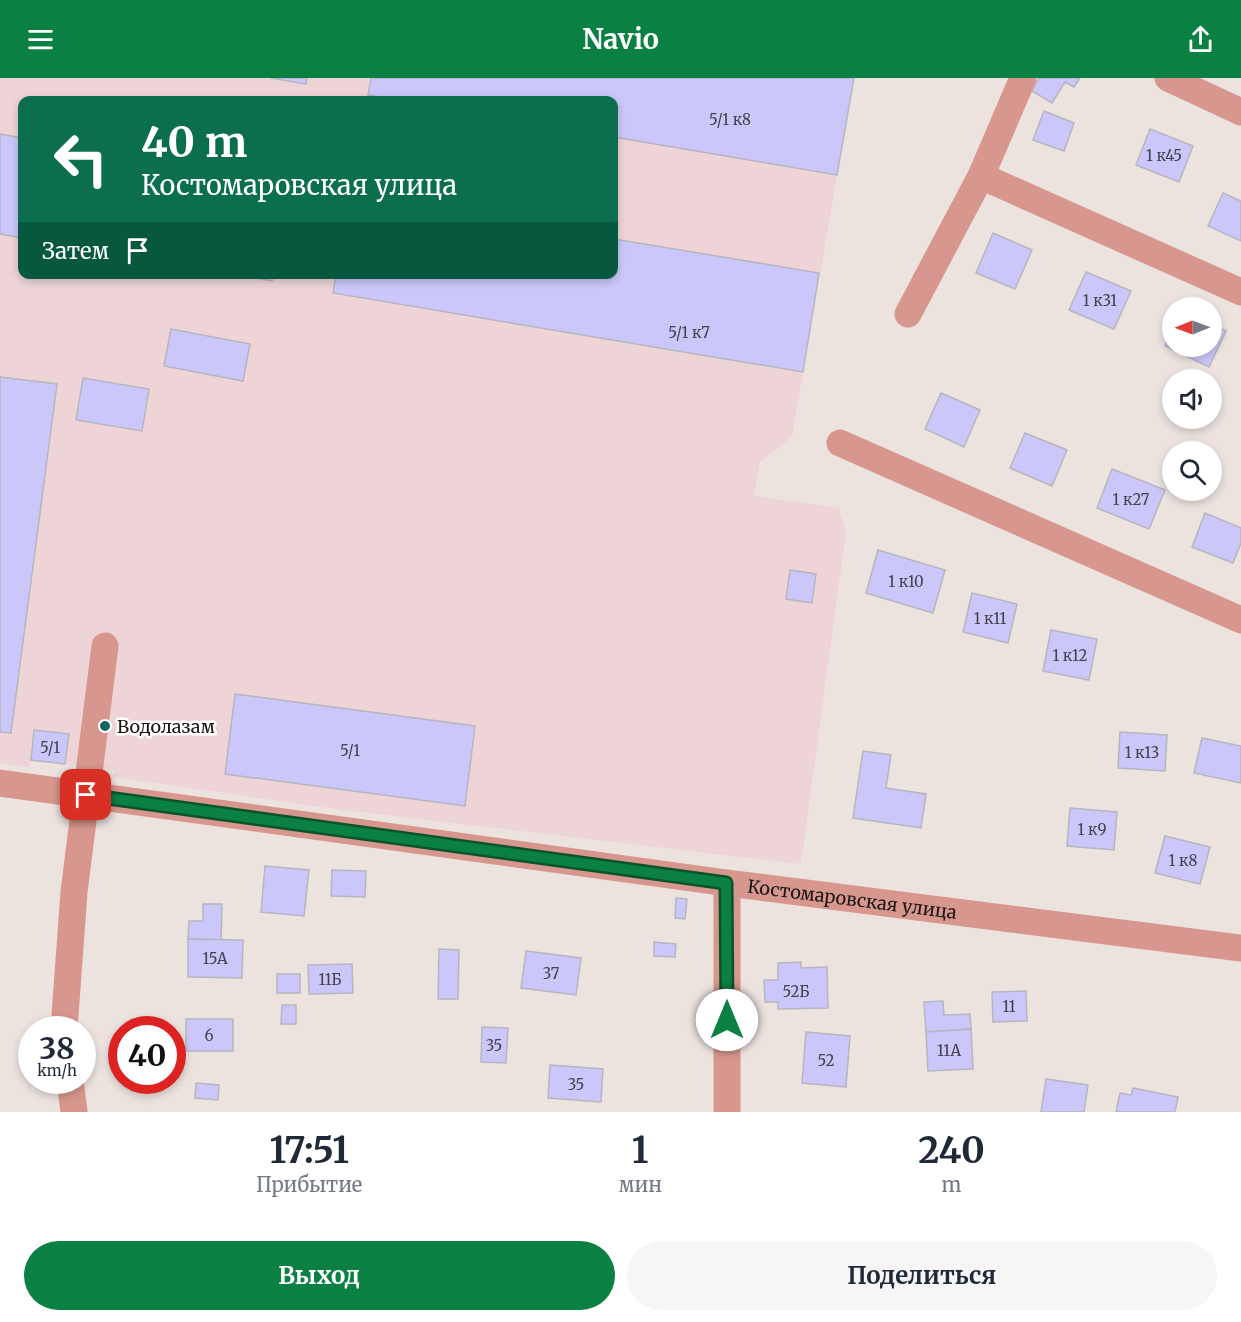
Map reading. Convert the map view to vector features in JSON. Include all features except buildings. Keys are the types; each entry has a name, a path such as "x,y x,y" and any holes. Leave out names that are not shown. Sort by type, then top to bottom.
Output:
{"street":[{"path":"908,314 981,176 1023,78"},
{"path":"1168,78 1241,111"},
{"path":"981,176 1241,292"},
{"path":"840,443 1241,621"},
{"path":"65,1016 74,892 105,646"},
{"name":"Костомаровская улица","path":"0,783 726,883 1241,948"},
{"path":"726,883 727,1112"},
{"path":"71,1094 74,1112"}],"shaded area":[{"path":"0,78 854,78 792,437 760,462 754,496 839,508 846,532 801,864 335,809 114,777 115,770 31,760 29,767 0,763"}],"place":[{"name":"Водолазам","path":"105,726"}],"route":[{"path":"86,795 726,883 727,1020"}]}
